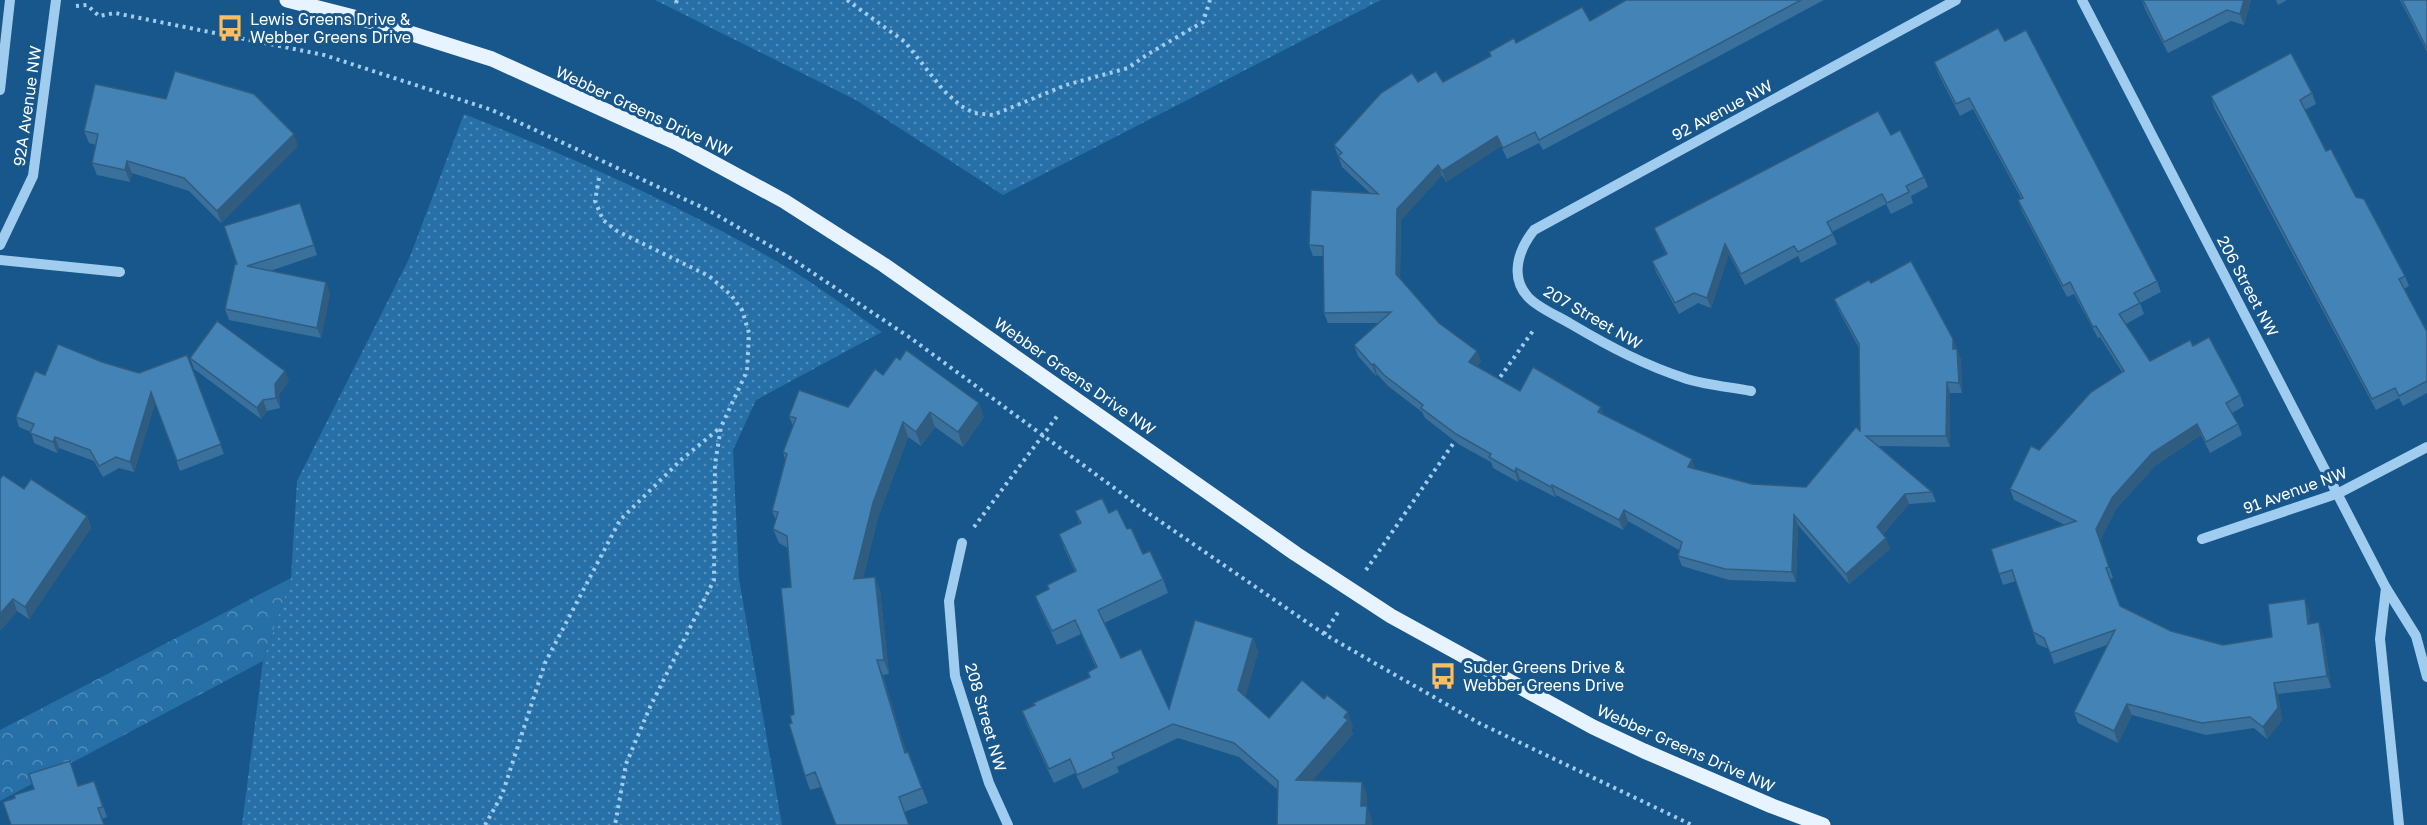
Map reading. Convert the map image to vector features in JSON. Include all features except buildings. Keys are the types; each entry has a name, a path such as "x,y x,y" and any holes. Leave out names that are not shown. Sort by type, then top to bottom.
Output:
{"main road":[{"name":"Webber Greens Drive NW","path":"288,0 381,24 492,59 677,143 784,201 835,232 930,295 1236,512 1391,616 1549,704 1644,751 1772,806 1823,825"}],"street":[{"name":"92A Avenue NW","path":"0,90 10,0"},
{"name":"92A Avenue NW","path":"0,245 33,176 56,0"},
{"name":"92 Avenue NW","path":"1518,260 1522,245 1534,230 1956,0"},
{"name":"206 Street NW","path":"2082,0 2339,493 2386,588 2416,636 2427,677"},
{"path":"0,260 120,272"},
{"name":"207 Street NW","path":"1518,260 1520,281 1528,297 1625,356 1689,380 1751,391"},
{"name":"91 Avenue NW","path":"2202,539 2339,493 2427,447"},
{"name":"208 Street NW","path":"962,543 949,602 955,676 989,783 1008,825"},
{"path":"2386,588 2380,639 2398,804 2398,825"}],"path":[{"path":"847,0 905,42 944,91 962,106 974,113 993,115 1066,86 1128,68 1203,22 1209,0"},
{"path":"87,5 99,16 115,13 324,55 492,110 708,210 786,255 912,339 1151,515 1324,634 1479,723 1692,825"},
{"path":"599,178 595,201 603,220 617,231 709,276 730,295 742,310 748,333 747,371 721,427 715,464 714,580 650,707 626,764 615,825"},
{"path":"1495,385 1548,310"},
{"path":"962,543 1073,396"},
{"path":"485,825 502,795 545,663 620,520 681,459 721,427"},
{"path":"1363,574 1462,431"},
{"path":"1324,634 1338,612"}],"green space":[{"path":"655,0 1381,0 1003,195 856,100"},
{"path":"464,114 662,200 790,269 882,332 756,400 733,450 739,579 782,825 242,825 263,661 291,578 297,481 409,259"},
{"path":"291,578 263,661 0,801 0,730"}],"place":[{"name":"Lewis Greens Drive & Webber Greens Drive","path":"230,28"},
{"name":"Suder Greens Drive & Webber Greens Drive","path":"1443,676"}]}
